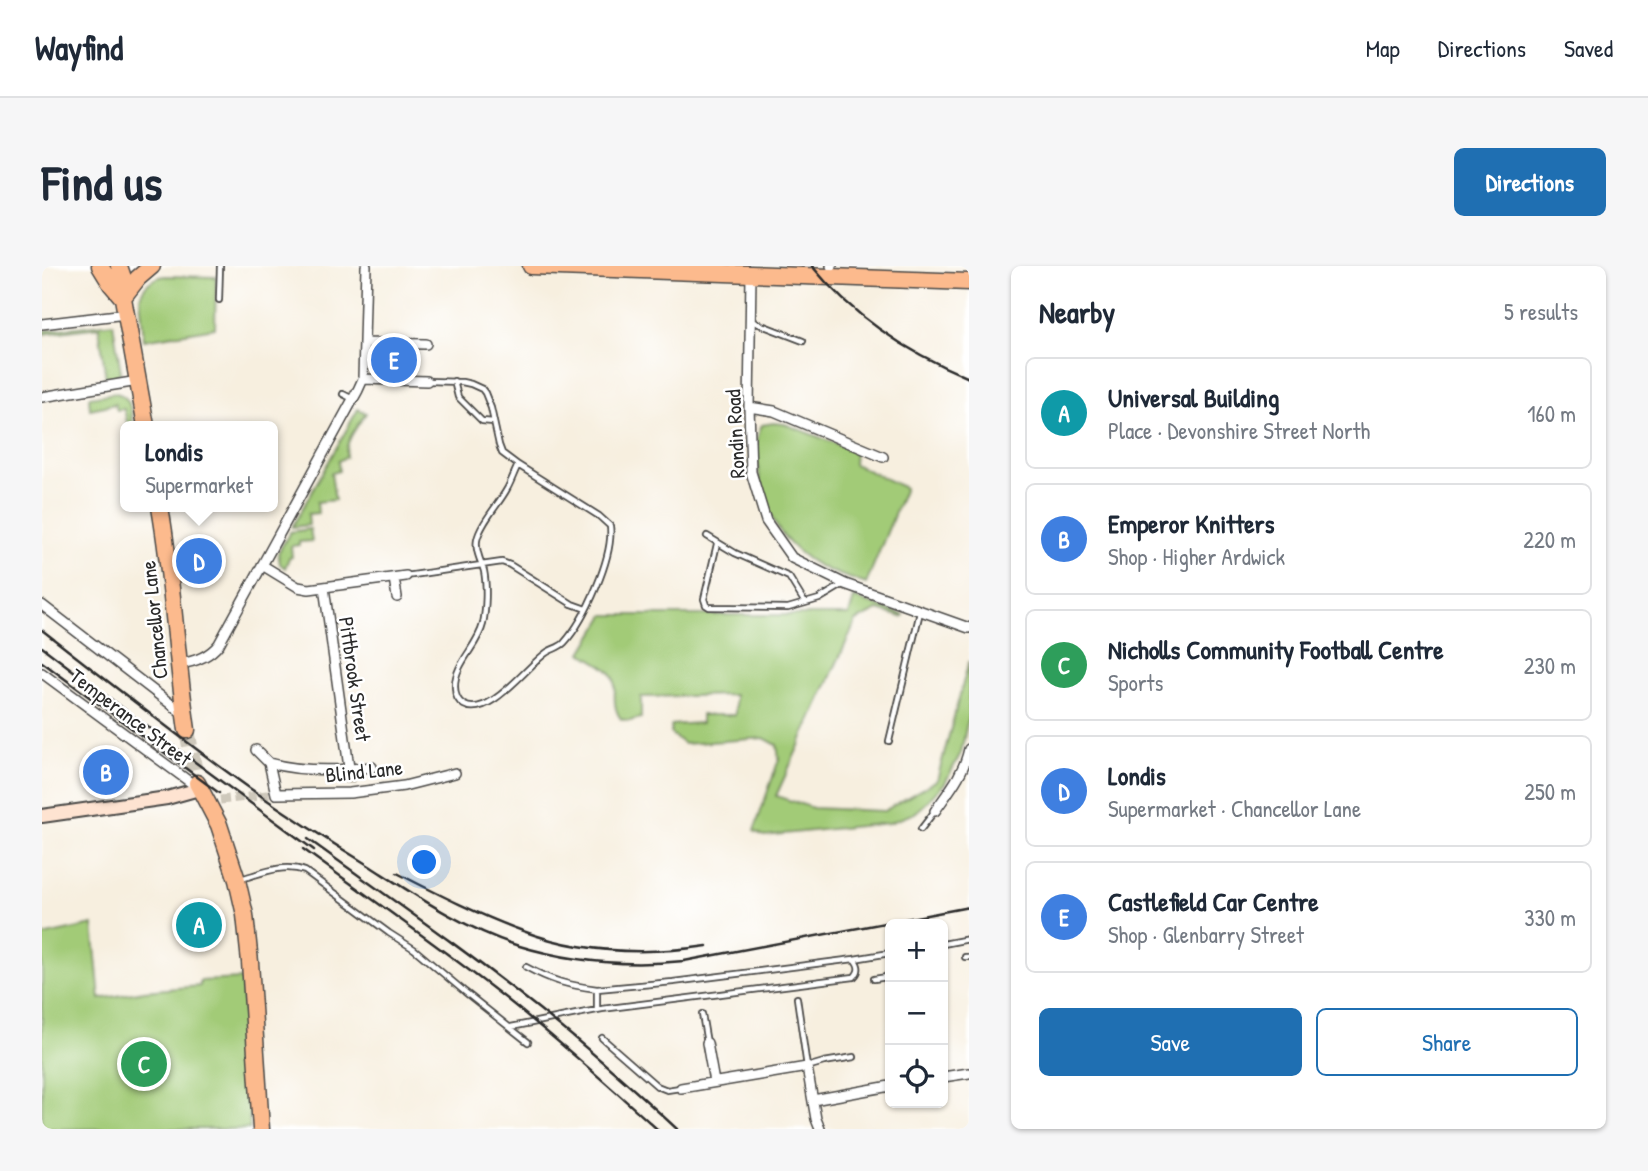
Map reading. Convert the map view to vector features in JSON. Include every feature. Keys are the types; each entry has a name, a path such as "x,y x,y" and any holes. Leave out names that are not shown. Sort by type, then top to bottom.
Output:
{"highway":[{"path":"100,266 124,306"},
{"path":"119,266 124,281 124,306 145,421"},
{"path":"124,306 138,278 152,266"},
{"path":"531,266 873,273 927,275 969,282"},
{"name":"Chancellor Lane","path":"161,512 169,555 186,723"},
{"path":"205,794 219,825 245,915 261,1129"}],"street":[{"path":"178,664 213,652 219,644 363,379 366,266"},
{"name":"Rondin Road","path":"741,272 750,321 751,472 766,522 792,558 845,584 969,628"},
{"path":"42,324 124,306"},
{"path":"365,343 426,344"},
{"path":"363,379 427,381"},
{"path":"42,397 138,381"},
{"path":"749,407 774,411 883,457"},
{"path":"262,565 298,587 309,589 406,576"},
{"path":"394,578 397,597"},
{"name":"Pittbrook Street","path":"324,587 350,773"},
{"path":"42,605 186,723"},
{"name":"Temperance Street","path":"42,673 205,794"},
{"path":"935,811 968,763 969,749"},
{"path":"256,750 269,763 301,769 350,773 372,767"},
{"name":"Blind Lane","path":"269,763 276,794 404,786 455,774"},
{"path":"42,816 205,794"},
{"path":"708,1044 714,1082"},
{"path":"681,1088 807,1067 816,1119 821,1129"},
{"path":"948,1076 969,1073"},
{"path":"813,1100 885,1087"}],"lane":[{"path":"219,300 220,266"},
{"path":"750,321 803,341"},
{"path":"427,381 470,383 482,389 502,453 599,516 610,526 608,554 596,589 563,644 545,653 507,690 488,702 473,707 465,706 457,700 455,678 482,628 486,601 484,571 478,556 477,541 480,531 507,489 518,465"},
{"path":"454,381 458,397 482,421 494,422"},
{"path":"343,394 353,399"},
{"path":"707,536 717,544 789,576 805,603"},
{"path":"717,544 704,599 709,607 788,608 819,599 845,584"},
{"path":"406,576 502,562 572,604 586,609"},
{"path":"889,741 920,611"},
{"path":"922,829 935,811"},
{"path":"237,880 274,869 305,871 414,949 528,1042"},
{"path":"948,943 969,939"},
{"path":"526,967 567,985 597,989 673,982 885,954"},
{"path":"511,1027 597,1010 854,978 859,968 854,959"},
{"path":"874,979 885,979"},
{"path":"597,989 597,1010"},
{"path":"797,998 807,1067 853,1057"},
{"path":"702,1014 708,1044"},
{"path":"602,1038 657,1086 667,1090 681,1088"}],"green space":[{"path":"165,276 216,277 215,328 144,340 140,297 149,282"},
{"path":"113,323 121,372 114,378 106,379 99,327 42,334 42,331"},
{"path":"121,394 128,401 132,421 127,421 124,409 117,410 115,404 90,409 89,397"},
{"path":"358,409 366,413 350,439 346,457 338,461 339,471 331,473 335,500 317,502 318,513 308,514 309,525 292,527"},
{"path":"785,424 855,451 854,464 905,488 866,584 825,569 806,558 777,527 765,502 757,454 762,425"},
{"path":"310,529 312,541 291,546 292,557 285,568 280,564 278,553 290,532"},
{"path":"854,598 904,615 902,617 878,610 856,621 776,796 813,808 884,811 937,780 969,661 969,713 961,753 945,783 925,804 915,813 889,823 764,836 754,831 779,759 777,745 764,738 684,744 671,734 671,725 701,723 701,715 735,715 735,695 641,697 641,718 630,721 621,719 615,706 613,676 604,666 582,653 605,615 849,615"},
{"path":"93,925 100,999 144,991 200,986 200,981 242,979 250,1129 42,1129 42,936"}],"tunnel":[{"path":"187,730 197,783"},
{"path":"350,775 350,787"},
{"path":"220,800 276,794"}],"railway":[{"path":"812,266 845,302 883,332 925,357 969,378"},
{"path":"42,630 196,749 292,817 440,910 477,930 516,945 557,956 599,962 684,961 969,907"},
{"path":"42,647 314,850"},
{"path":"42,662 219,793"},
{"path":"308,839 515,990 595,1055 677,1129"},
{"path":"303,849 504,997 563,1045 657,1129"},
{"path":"397,873 491,918 568,944 637,951 707,946"}],"place":[{"name":"Castlefield Car Centre","path":"394,360"},
{"name":"Londis","path":"199,561"},
{"name":"Emperor Knitters","path":"106,772"},
{"name":"Universal Building","path":"199,925"},
{"name":"Nicholls Community Football Centre","path":"144,1064"}]}
